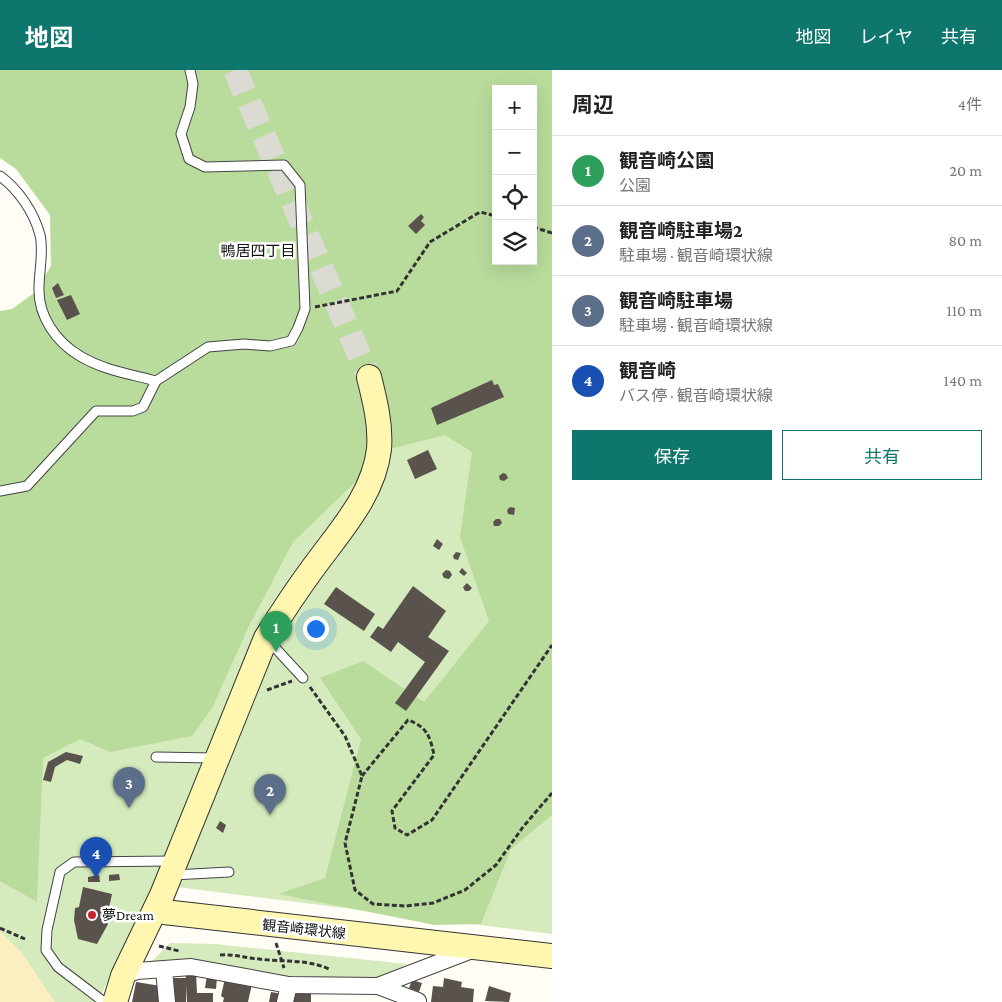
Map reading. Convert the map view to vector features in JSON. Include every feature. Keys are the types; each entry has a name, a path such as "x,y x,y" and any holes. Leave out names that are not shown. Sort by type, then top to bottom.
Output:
{"street":[{"path":"115,1002 123,976 155,911 266,638 283,609 350,518 370,485 379,448 378,413 370,377"},
{"name":"観音崎環状線","path":"155,911 552,956"},
{"path":"378,986 479,947"},
{"path":"123,976 137,971 191,967 288,985 378,986 418,1002"},
{"path":"164,970 167,1002"},
{"path":"285,1002 288,985"}],"lane":[{"path":"0,491 27,486 96,411 132,411 143,408 156,381 208,347 244,344 270,346 291,341 298,328 305,309 300,185 284,165 205,168 189,159 180,134 190,107 193,84 190,70"},
{"path":"0,176 11,184 26,205 40,235 38,290 40,306 45,320 55,334 79,356 98,365 156,381"},
{"path":"266,638 303,678"},
{"path":"156,757 218,758"},
{"path":"104,1002 58,967 46,950 47,930 60,872 74,862 229,872"}],"path":[{"path":"305,309 398,291 430,242 480,212 492,215"},
{"path":"537,228 552,233"},
{"path":"552,646 432,820 407,835 395,828 392,811 434,755 431,739 421,725 408,720 362,776 345,843 355,890 373,904 406,906 433,903 465,890 496,865 523,827 552,793"},
{"path":"260,692 303,678 345,736 362,776"},
{"path":"0,928 26,939"},
{"path":"276,943 288,985"},
{"path":"156,945 181,952"},
{"path":"214,956 237,954 257,959 316,964 336,972"}],"green space":[{"path":"0,70 552,70 552,815 511,849 481,924 435,925 278,894 325,878 361,739 320,678 363,661 424,702 489,621 460,537 472,452 445,435 390,449 293,542 249,626 212,708 192,736 110,752 80,739 43,758 37,902 0,881 0,311 12,309 34,293 51,266 50,215 16,169 0,158"},
{"path":"209,70 552,70 552,934 153,884 98,1002 49,1002 0,961 0,369"},
{"path":"170,943 215,944 407,964 377,981 280,978 151,962"}],"sand":[{"path":"0,931 22,953 55,1002 0,1002"}],"building":[{"path":"421,214 424,217 421,221 425,225 416,234 408,226"},
{"path":"58,283 64,295 56,298 52,288"},
{"path":"71,295 80,314 67,320 57,300"},
{"path":"492,380 494,385 498,384 504,397 437,425 431,408"},
{"path":"428,450 437,469 415,479 407,460"},
{"path":"503,473 508,478 504,481 500,480 499,476"},
{"path":"510,507 515,508 514,515 508,514 507,510"},
{"path":"496,519 500,519 502,523 499,526 494,526 493,522"},
{"path":"437,539 443,544 439,550 433,546"},
{"path":"456,552 461,553 458,560 454,559 453,556"},
{"path":"462,568 467,573 464,576 459,572"},
{"path":"446,570 450,571 452,575 449,579 444,578 442,574"},
{"path":"467,583 472,588 469,591 465,591 463,587"},
{"path":"413,586 446,611 428,637 449,651 406,711 395,703 425,662 398,642 391,652 370,637 378,626 383,629"},
{"path":"336,587 375,614 364,631 324,604"},
{"path":"66,752 83,756 80,764 67,760 55,767 51,782 43,780 48,762"},
{"path":"220,821 226,825 223,833 216,828"},
{"path":"119,874 120,880 109,881 109,875"},
{"path":"99,875 100,882 88,882 88,877"},
{"path":"83,887 112,894 106,922 108,924 97,944 78,939 74,920 75,908 79,907"},
{"path":"196,973 197,993 213,993 213,1002 187,1002 186,985 186,1002 173,1002 171,990 174,989 174,978 186,978 185,974"},
{"path":"207,975 217,977 216,989 205,988"},
{"path":"225,978 252,984 248,1002 223,1002 224,998 221,996"},
{"path":"444,978 462,982 461,987 474,989 473,1002 431,1002 433,986 443,987"},
{"path":"412,980 422,983 419,992 409,988"},
{"path":"136,982 161,986 159,1002 132,1002"},
{"path":"489,986 511,993 509,1002 485,1001"},
{"path":"292,991 311,992 311,1002 292,1002"},
{"path":"271,992 283,994 281,1002 269,1002"}],"tunnel":[{"path":"235,70 369,377"}],"place":[{"name":"観音崎公園","path":"276,652"},
{"name":"観音崎駐車場","path":"129,808"},
{"name":"観音崎駐車場2","path":"270,815"},
{"name":"観音崎","path":"96,878"},
{"name":"夢Dream","path":"92,915"}],"district":[{"name":"鴨居四丁目","path":"258,251"}]}
